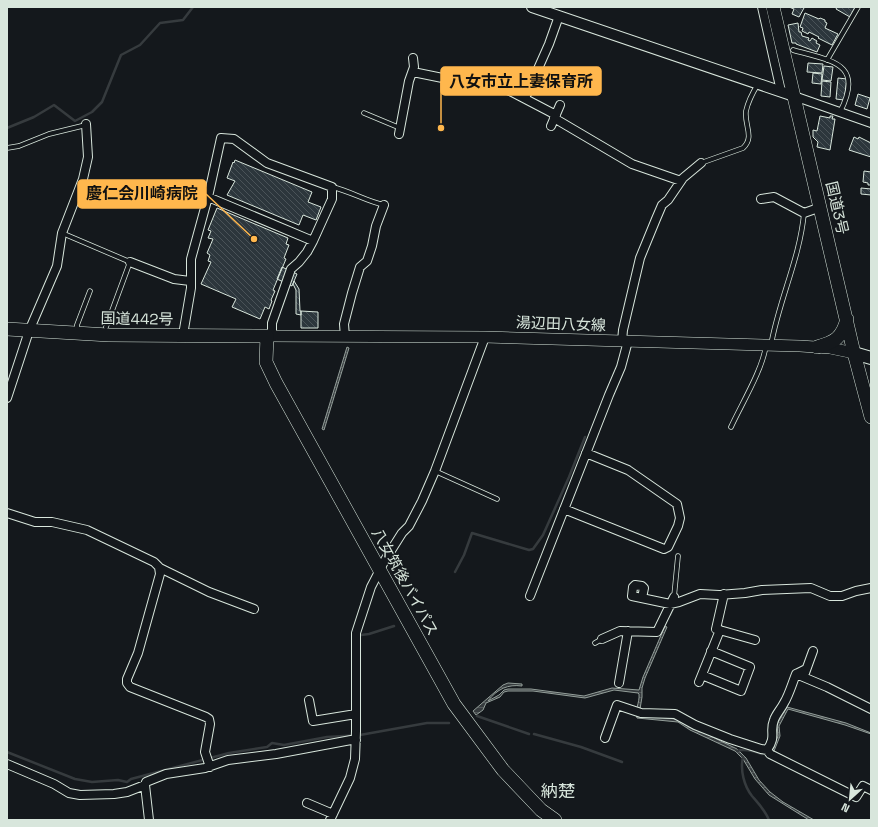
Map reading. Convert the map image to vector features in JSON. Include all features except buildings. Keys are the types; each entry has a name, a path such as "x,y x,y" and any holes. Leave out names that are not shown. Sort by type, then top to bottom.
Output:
{"highway":[{"name":"国道3号","path":"774,12 854,353 871,417"},
{"path":"817,347 834,342 844,328 846,319"},
{"name":"国道442号","path":"7,329 77,333 269,336"},
{"name":"八女筑後バイパス","path":"269,336 266,362 276,383 454,704 503,770 541,810 555,820"},
{"path":"865,393 871,377"}],"main road":[{"name":"湯辺田八女線","path":"269,336 485,337 768,345 830,348 854,353"},
{"path":"854,353 871,358"}],"street":[{"path":"532,7 871,123"},
{"path":"762,7 781,92"},
{"path":"525,98 549,44 559,16"},
{"path":"399,131 409,81 413,72 413,58"},
{"path":"413,72 467,83 485,81 525,98 553,120 632,164 681,181"},
{"path":"553,120 560,105"},
{"path":"7,398 29,331 56,266 62,233 83,179 88,157 86,124"},
{"path":"183,335 190,288 191,259 208,196 221,138 234,140 267,163 332,187 332,199 313,241 300,262 291,269 272,323 269,336"},
{"path":"530,596 621,367 625,341 623,330 640,258 662,205 668,200 681,181 701,163"},
{"path":"208,196 313,241"},
{"path":"761,199 774,197 804,213 820,207"},
{"path":"345,336 344,324 352,293 360,268 367,261 376,226 384,206"},
{"path":"130,262 174,279 190,281"},
{"path":"307,803 332,817 350,778 355,759 356,737 356,633 371,588 380,570 402,533 409,526 422,501 435,471 485,337"},
{"path":"564,508 664,549 668,547 678,526 680,518 676,504 628,470 586,453"},
{"path":"7,513 35,522 52,522 87,530 154,562 160,568 208,592 254,609"},
{"path":"160,568 160,574 138,654 127,679 127,683 130,686 206,716 209,719 210,724 205,752 210,767"},
{"path":"642,598 672,600 679,602 700,594 745,593 762,590 811,588 830,596 842,596 871,588"},
{"path":"724,594 716,629 755,640"},
{"path":"598,641 620,631 657,632 672,600"},
{"path":"711,651 750,667 741,691 738,694 700,679 711,651 720,630"},
{"path":"619,682 628,631"},
{"path":"766,750 771,744 774,718 799,676 806,669 813,651"},
{"path":"799,676 827,687 871,709"},
{"path":"309,700 313,721 356,714"},
{"path":"605,738 617,705 641,713 675,714 695,725 730,739 766,750 770,754 856,797 863,786 871,790"},
{"path":"7,764 54,784 69,793 80,795 114,794 127,792 166,774 210,767 228,760 276,754 351,740 356,737"},
{"path":"145,785 150,820"}],"lane":[{"path":"827,60 858,7"},
{"path":"793,50 827,60 843,69 848,75 850,81 847,100 840,112"},
{"path":"701,163 743,148 747,144 749,137 746,111 758,84"},
{"path":"364,114 399,131"},
{"path":"7,148 19,146 49,134 86,124"},
{"path":"332,187 341,189 384,206"},
{"path":"731,427 765,354 797,250 804,213"},
{"path":"62,233 130,262 106,327"},
{"path":"77,333 77,325 90,291"},
{"path":"435,471 497,500"},
{"path":"672,600 678,556"}],"shaded area":[{"path":"347,347 349,348 324,430 322,429"},
{"path":"665,626 667,627 642,688 639,715 676,719 737,749 746,758 759,780 770,792 783,802 814,820 809,820 769,795 755,779 743,759 735,751 690,730 678,722 637,718 638,693 614,690 585,698 533,691 508,691 504,692 500,697 486,703 483,710 476,715 473,711 503,685 508,683 522,684 522,686 503,688 495,693 488,701 499,695 504,690 508,689 531,689 584,696 612,688 639,690"},
{"path":"787,707 846,723 871,734 788,709 779,726 780,736 774,751 772,750 778,736 777,724"}],"waterway":[{"path":"7,128 34,117 54,105 75,121 92,112 102,102 121,55 140,45 160,23 183,20 193,7"},
{"path":"455,572 464,555 472,533 529,550 533,549 543,535 585,437"},
{"path":"670,615 673,609"},
{"path":"361,635 394,626"},
{"path":"477,716 529,734"},
{"path":"7,752 75,779 92,782 118,780 127,782 131,779 229,753 267,747 272,743 284,745 327,737 360,735 427,723 449,723"},
{"path":"534,734 581,747 622,762"},
{"path":"737,751 746,750 762,754"},
{"path":"743,757 742,772 747,788 764,810 769,820"}],"place":[{"name":"八女市立上妻保育所","path":"441,128"},
{"name":"慶仁会川崎病院","path":"254,239"}],"district":[{"name":"納楚","path":"558,791"}]}
